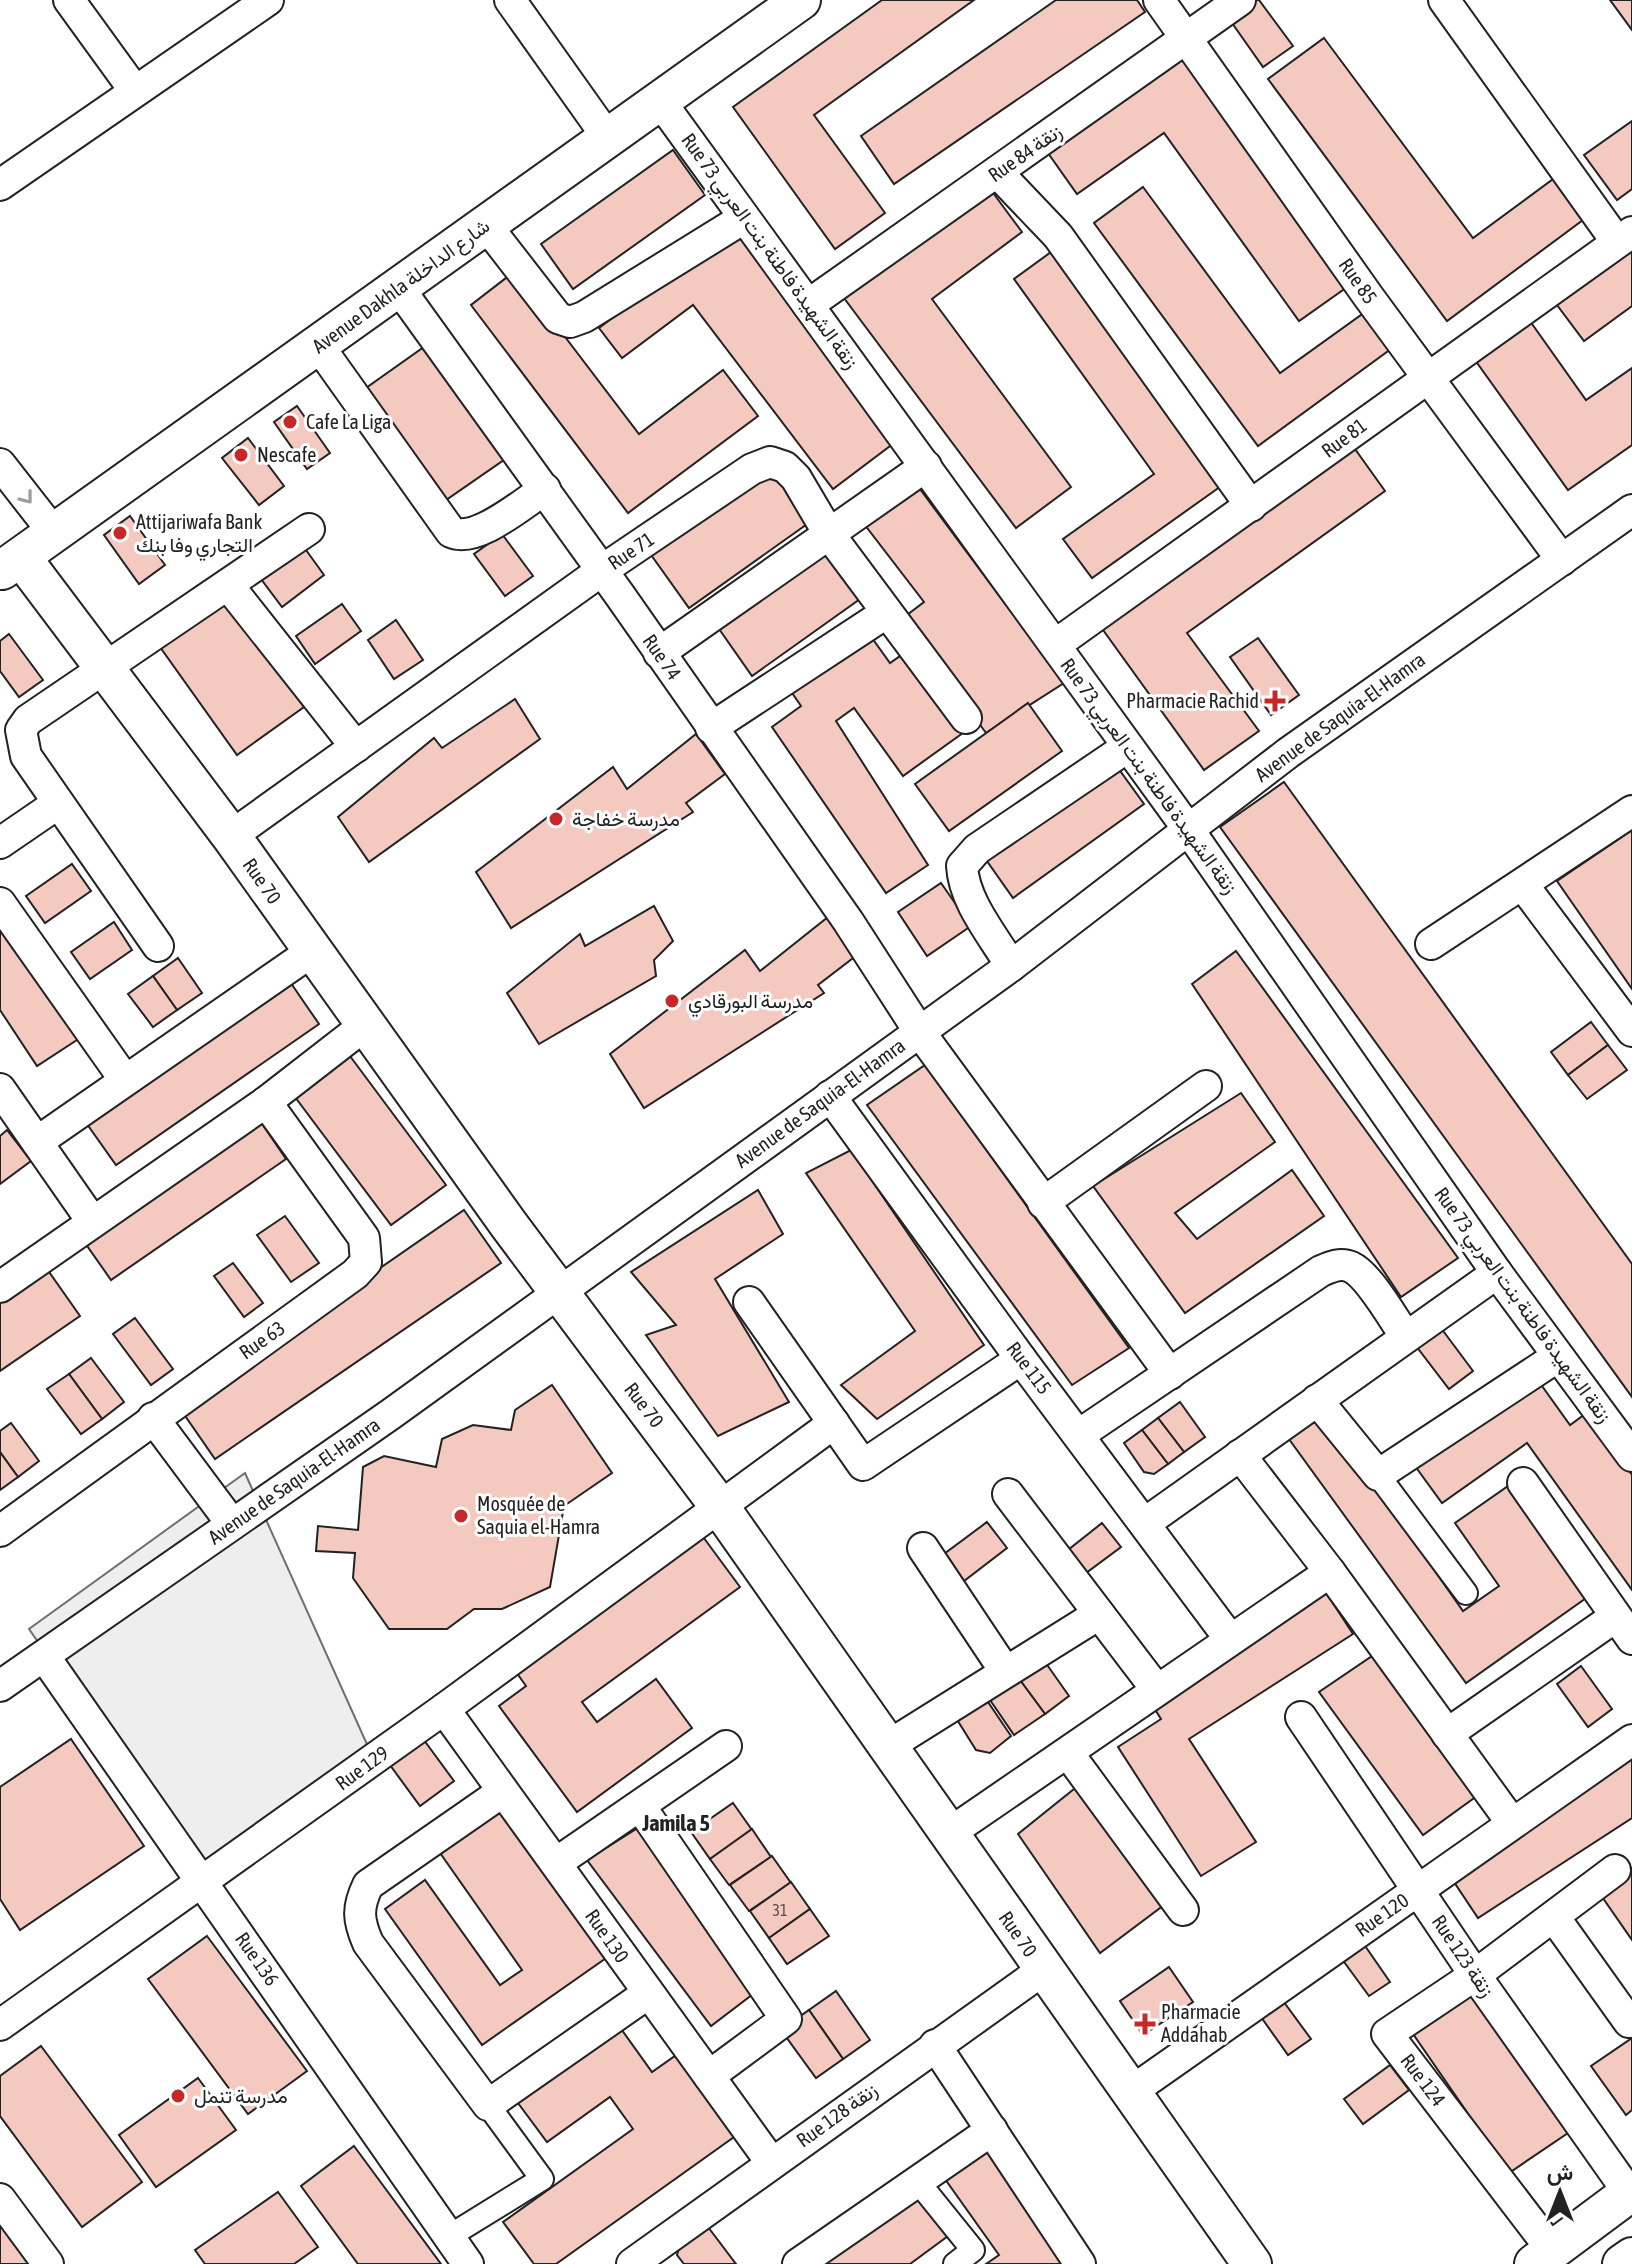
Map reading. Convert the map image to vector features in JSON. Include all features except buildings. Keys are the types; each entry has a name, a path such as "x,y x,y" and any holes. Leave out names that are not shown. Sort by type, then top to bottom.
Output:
{"street":[{"path":"69,0 135,91"},
{"path":"0,185 268,0"},
{"path":"510,0 608,138"},
{"name":"Avenue Dakhla شارع الداخلة","path":"10,564 801,0"},
{"name":"Rue 85","path":"1159,0 1368,296 1562,560"},
{"name":"Rue 84 زنقة","path":"808,305 1240,0"},
{"path":"1444,0 1625,237"},
{"name":"Rue 73 زنقة الشهيدة فاطنة بنت العربي","path":"660,101 1055,645 1126,748 1188,829 1497,1273 1632,1456"},
{"path":"997,172 1058,236 1251,506"},
{"path":"486,225 558,318 570,322 584,317 744,218"},
{"name":"Rue 81","path":"1055,645 1625,237"},
{"name":"Rue 74","path":"398,287 545,489 848,921 919,1031 1170,1374"},
{"path":"318,345 451,532 461,537 475,534 545,489"},
{"name":"Rue 71","path":"231,836 601,571 752,469 770,462 785,467 796,478 829,534 966,718"},
{"path":"0,464 54,533"},
{"path":"659,653 926,466"},
{"name":"Avenue de Saquia-El-Hamra","path":"0,1686 391,1414 1011,966 1288,753 1632,510"},
{"path":"158,946 26,756 21,743 21,730 28,720 309,529"},
{"name":"Rue 70","path":"10,564 107,669 231,836 364,1026 719,1506 1252,2264"},
{"path":"228,585 356,747"},
{"path":"711,728 886,613"},
{"path":"1011,966 967,891 962,866 977,849 1126,748"},
{"path":"0,843 57,804"},
{"path":"1431,944 1632,811"},
{"path":"1523,885 1632,1031"},
{"path":"0,903 125,1080"},
{"path":"37,1142 311,952"},
{"path":"0,1287 266,1102 364,1026"},
{"path":"1043,1203 1206,1086"},
{"path":"0,1089 92,1221"},
{"name":"Rue 115","path":"830,1096 1230,1639"},
{"name":"Rue 63","path":"0,1531 355,1274 366,1262 364,1238 266,1102"},
{"path":"1080,1434 1321,1271 1337,1265 1351,1266 1362,1275 1406,1337"},
{"path":"1145,1523 1497,1273"},
{"path":"749,1302 863,1465 1021,1359"},
{"path":"1378,1475 1557,1357"},
{"path":"1317,1400 1378,1475 1466,1593"},
{"path":"153,1418 232,1524"},
{"name":"Rue 129","path":"0,2025 444,1709 834,1423"},
{"path":"1240,1455 1330,1572 1512,1823"},
{"path":"1447,1734 1624,1628 1523,1483"},
{"path":"1008,1494 1157,1690"},
{"path":"923,1548 1005,1671"},
{"path":"948,1834 1330,1572"},
{"path":"888,1746 1099,1614"},
{"name":"Rue 136","path":"44,1656 468,2264"},
{"name":"Rue 130","path":"444,1709 771,2162"},
{"name":"Rue 123 زنقة","path":"1301,1717 1475,1975 1630,2192"},
{"name":"Rue 120","path":"1132,2091 1632,1740"},
{"path":"556,1863 726,1746"},
{"path":"1068,1753 1183,1910"},
{"path":"448,2237 542,2179 368,1943 359,1922 359,1904 368,1885 502,1792"},
{"path":"640,1806 786,2019 709,2076"},
{"name":"Rue 124","path":"1543,2257 1387,2034 1475,1975 1615,1870"},
{"path":"1554,1917 1629,2022"},
{"name":"Rue 128 زنقة","path":"651,2259 771,2162 1043,1970"},
{"path":"488,2105 647,1994"},
{"path":"935,2045 1080,2264"},
{"path":"798,2264 992,2130"},
{"path":"919,2183 973,2250 955,2264"},
{"path":"1543,2257 1630,2192"},
{"path":"0,2199 48,2264"},
{"path":"1622,2264 1632,2257"}],"shaded area":[{"path":"245,1473 370,1751 199,1873 29,1629"}],"place":[{"name":"Cafe La Liga","path":"290,422"},
{"name":"Nescafe","path":"241,455"},
{"name":"Attijariwafa Bank التجاري وفا بنك","path":"120,533"},
{"name":"Pharmacie Rachid","path":"1275,701"},
{"name":"مدرسة خفاجة","path":"556,819"},
{"name":"مدرسة البورقادي","path":"672,1001"},
{"name":"Mosquée de Saquia el-Hamra","path":"461,1516"},
{"name":"Pharmacie Addahab","path":"1145,2024"},
{"name":"مدرسة تنمل","path":"178,2096"}],"district":[{"name":"Jamila 5","path":"676,1823"}]}
